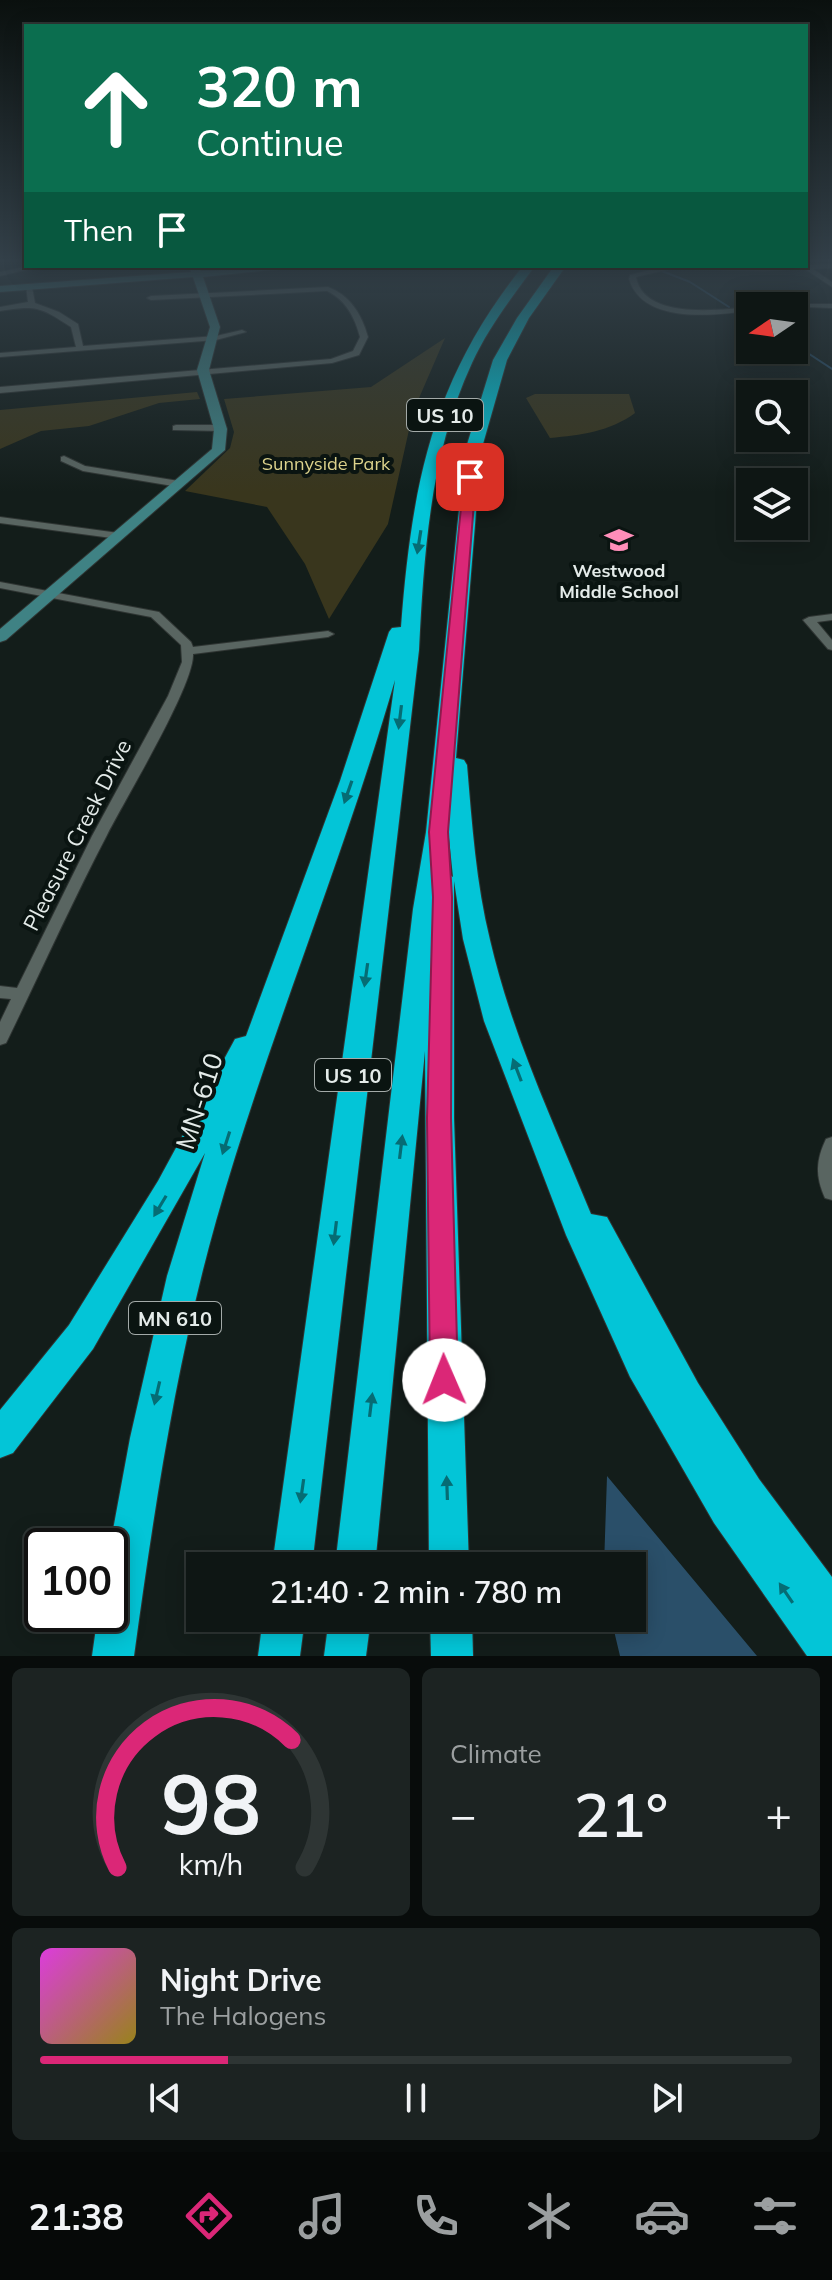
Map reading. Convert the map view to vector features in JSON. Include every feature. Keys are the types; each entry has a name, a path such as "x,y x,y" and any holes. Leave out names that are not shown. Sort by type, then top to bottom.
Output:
{"highway":[{"name":"US 10","path":"294,1552 409,650 413,584 430,472 454,387 481,337"},
{"name":"US 10","path":"357,1552 426,909 438,832 473,451 500,360 512,337"},
{"name":"MN-610","path":"113,1656 141,1466 199,1223 276,989 352,782 413,584"},
{"path":"451,687 463,862 476,939 498,1021 583,1235 643,1365 728,1509 832,1656"},
{"path":"438,832 443,897 439,1149 449,1552"},
{"path":"0,1440 81,1337 169,1191 276,989"},
{"path":"546,1142 715,1444 745,1493 832,1611"},
{"path":"279,1656 282,1632"},
{"path":"345,1656 348,1632"},
{"path":"451,1632 452,1656"}],"street":[{"path":"78,337 80,348"},
{"path":"0,355 219,337"},
{"path":"0,390 350,357 364,337"},
{"path":"0,637 217,451 222,440 221,428 203,373 206,356 216,338"},
{"path":"176,428 221,428"},
{"path":"64,459 83,468 179,484"},
{"path":"0,520 119,536"},
{"path":"0,585 155,614 178,633 187,644 188,651 328,634"},
{"path":"832,617 809,620 832,647"},
{"name":"Pleasure Creek Drive","path":"0,1039 99,836 174,696 188,662 188,651"},
{"path":"0,992 22,994"},
{"path":"832,1144 825,1167 832,1192"}],"green space":[{"name":"Sunnyside Park","path":"445,338 413,412 388,524 329,619 305,564 267,507 185,491 230,448 234,432 224,399 371,387"},
{"path":"197,392 200,399 159,403 89,426 41,431 0,449 0,410"},
{"path":"535,394 629,394 635,413 605,428 550,438 526,398"}],"water":[{"path":"607,1476 757,1656 620,1656 614,1632 646,1632 646,1552 604,1552"}],"waterway":[{"path":"808,353 832,369"}],"place":[{"name":"Westwood Middle School","path":"619,540"}],"route":[{"path":"444,1380 439,1118 443,897 438,832 470,477"}]}
